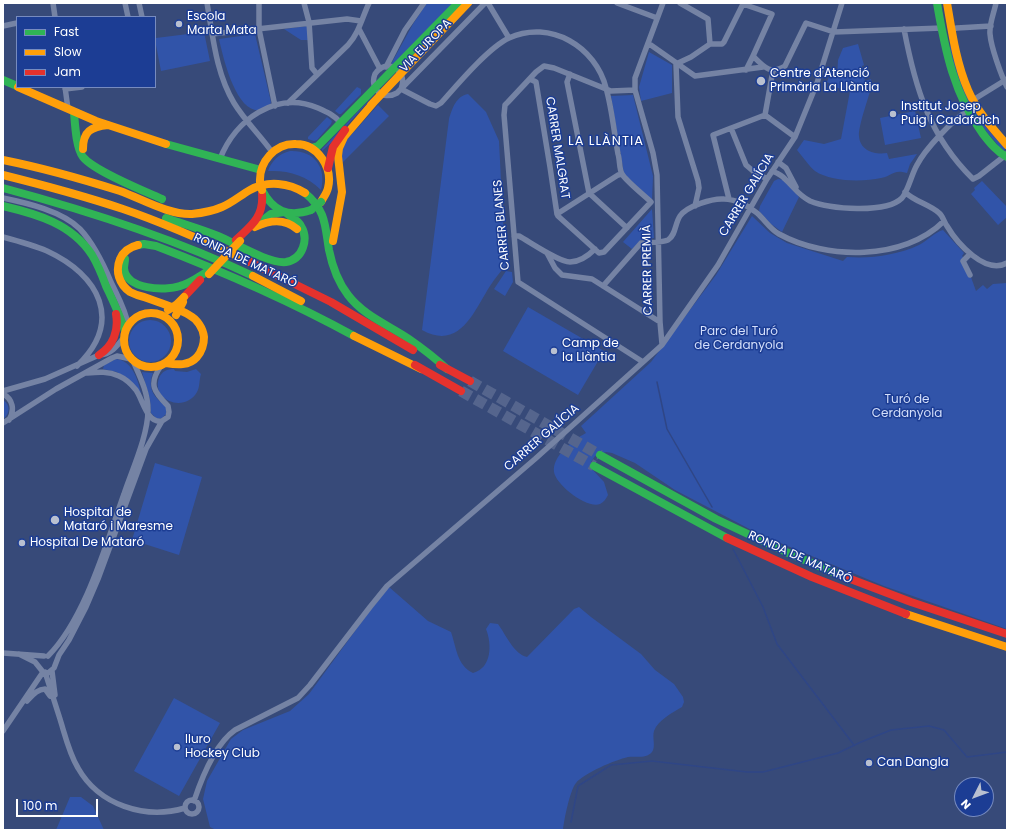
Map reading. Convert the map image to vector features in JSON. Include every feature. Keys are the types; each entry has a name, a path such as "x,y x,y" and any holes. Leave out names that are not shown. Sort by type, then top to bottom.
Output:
{"main road":[{"name":"VIA EUROPA","path":"311,148 318,146 341,123 378,92 458,3"},
{"name":"VIA EUROPA","path":"398,71 468,3"},
{"path":"937,3 951,72 967,111 978,128 1005,154"},
{"path":"947,3 958,63 968,91 984,118 1007,146"},
{"path":"3,80 16,86"},
{"path":"20,88 71,111 108,125 261,170"},
{"name":"VIA EUROPA","path":"328,168 330,153 335,142 374,102 378,92"},
{"path":"331,255 334,227 342,192 338,156 339,148 344,137 374,102"},
{"path":"71,111 83,158 98,168 174,206 196,213"},
{"path":"108,125 95,127 88,131 82,145 87,158 108,170 112,175"},
{"path":"3,171 48,180 149,212 206,232 274,262 283,262 294,259 303,251 306,243 304,231 300,223 284,212 267,205 260,182 261,170 266,158 280,147 293,144 302,145 311,148 321,156 328,168 329,180 325,196 315,207 300,213 284,212 268,216 238,241"},
{"path":"3,160 91,182 174,211 188,214 203,212 220,207 253,189 265,185 276,184 290,186 306,194 315,202 320,210 326,225 329,249 340,282 359,307 410,340 447,369 470,381"},
{"name":"RONDA DE MATARÓ","path":"3,175 49,187 140,216 216,246 318,296 447,369"},
{"name":"RONDA DE MATARÓ","path":"3,188 39,197 126,224 180,244 248,274 289,294 461,391"},
{"path":"126,331 144,311 168,310 185,297 238,241 267,205"},
{"path":"3,206 46,217 61,224 82,242 90,252 114,304 117,319 115,334 109,347 99,355"},
{"path":"255,227 270,221 286,222 296,228 300,233 301,240 298,250 289,257 280,258 255,253"},
{"path":"114,304 119,311 126,331 126,351 132,360 146,367 183,364 190,362 202,351 205,336 199,321 190,315 127,290 121,283 117,270 118,262 123,254 128,248 135,245 150,244 225,273 320,318 395,358 421,369"},
{"path":"207,273 181,287 158,289 143,287 134,283 127,275 124,265 125,258 129,254 135,249 145,247 168,253 216,272 225,273"},
{"path":"163,365 174,355 178,344 180,337 176,315 185,297"},
{"path":"139,315 156,313 167,318 175,327 178,335 178,344"},
{"name":"RONDA DE MATARÓ","path":"600,455 671,495 755,538 852,580 934,611 1007,634"},
{"name":"RONDA DE MATARÓ","path":"594,466 664,506 748,549 843,591 929,622 1007,647"}],"street":[{"path":"53,3 55,16"},
{"path":"125,3 128,16"},
{"path":"139,3 142,16"},
{"path":"207,3 212,34 224,82 235,105 272,152"},
{"path":"259,3 259,29 275,106"},
{"path":"304,3 309,22 312,68 317,74"},
{"path":"288,103 356,36 369,3"},
{"name":"VIA EUROPA","path":"424,3 405,30 383,68 374,77 373,84 378,92 388,96 393,95 401,89 486,3"},
{"path":"486,3 509,38"},
{"path":"617,3 657,18"},
{"path":"530,78 540,68 549,66 607,90 634,90 635,78 663,3"},
{"path":"680,3 708,19 710,44"},
{"name":"CARRER GALÍCIA","path":"194,801 198,789 219,745 227,736 235,730 298,698 310,685 387,586 535,459 662,345 718,265 767,178 796,137 817,83 842,3"},
{"path":"996,3 990,26 990,34 1007,87"},
{"path":"676,64 691,57 710,44 722,44 743,4 772,14 754,56 746,70"},
{"path":"212,34 309,22 348,19 361,21"},
{"path":"3,26 16,23"},
{"path":"648,43 695,76 763,67 772,70 779,69 785,66 806,23 834,32 942,28"},
{"path":"952,29 990,26"},
{"path":"359,29 383,68"},
{"path":"904,29 910,63 922,100 939,136 967,174 972,179 979,176 1005,154"},
{"path":"401,89 434,106 438,105 491,51 509,38 534,32 552,34 566,38 580,47 594,63 607,90 622,174 654,201 604,252 597,251 590,253 574,262 564,261 547,253 519,236 514,236"},
{"path":"754,56 763,67"},
{"path":"676,64 678,117 699,188 695,206"},
{"name":"VIA EUROPA","path":"383,68 398,71 403,83 401,89"},
{"path":"765,115 772,70"},
{"path":"570,74 567,82 589,193 627,228"},
{"name":"CARRER BLANES","path":"530,78 505,105 504,114 518,282 643,362"},
{"name":"CARRER MALGRAT","path":"530,78 536,82 557,214 597,251"},
{"path":"973,100 1005,80"},
{"path":"65,88 71,111"},
{"name":"CARRER PREMIÀ","path":"634,90 656,164 654,201 658,242 662,345"},
{"path":"220,159 232,136 247,120 269,107 296,102 312,105 335,116 341,123"},
{"path":"772,171 784,178 795,190 810,200 823,205 859,209 887,205 904,196 918,162 939,136 967,111"},
{"path":"765,115 796,137"},
{"path":"730,199 713,135 765,115"},
{"path":"731,128 746,165 752,171 767,178"},
{"path":"778,162 786,168 793,184 797,188 819,200 838,204 864,205 892,200 905,192"},
{"path":"557,214 618,175 622,174"},
{"path":"905,192 915,200 940,214 952,234 970,254 989,265 1000,266 1007,263"},
{"path":"3,198 52,213 79,228 104,264 126,315 126,331 113,350 33,384 3,393 10,400 13,406 13,412 5,423"},
{"path":"603,286 641,243 658,242 670,238 680,216 695,206 717,199 730,199 750,208 775,231 789,239 811,246 840,252 876,251 905,245 924,237 944,221"},
{"path":"3,237 46,251 73,267 89,282 98,297 102,321 99,334 91,349 77,366"},
{"path":"547,253 555,268 562,275 568,277 587,277 592,279 660,322"},
{"path":"970,254 963,261 970,274"},
{"path":"5,423 81,374 117,356 132,360 146,392 148,413 141,447 88,590 64,637 57,647 40,660 39,666"},
{"path":"3,731 44,672 52,671 56,666 55,662 81,617 93,591 146,449 162,421 168,417 168,406 160,398 154,386 156,373 163,365"},
{"path":"81,374 106,372 120,376 136,391 148,413 155,421 162,421"},
{"path":"3,653 52,657 55,662"},
{"path":"19,654 32,660 44,672 70,751 78,768 94,788 108,798 127,808 141,812 157,813 173,811 185,808 188,802 194,801 198,806 198,811 196,813 189,814 185,808"},
{"path":"52,671 56,707"},
{"path":"16,713 39,690 42,689 47,691 56,707"}],"green space":[{"path":"427,3 455,3 396,63 391,64 413,24"},
{"path":"308,26 309,40 301,40 284,29"},
{"path":"204,32 210,61 161,71 156,38"},
{"path":"255,34 271,102 270,106 257,110 248,106 235,90 223,57 219,39"},
{"path":"858,44 864,65 862,66 865,81 871,79 872,85 860,126 860,141 869,151 887,153 889,159 917,154 910,164 907,173 896,172 885,177 865,180 838,179 822,175 815,171 797,150 804,140 824,144 841,139 850,91 842,90 827,82 830,74 837,78 838,60 843,48"},
{"path":"952,46 969,101 982,123 1005,148 1004,151 983,127 964,95 949,47"},
{"path":"649,52 672,65 672,93 641,101 639,87"},
{"path":"357,87 361,89 361,94 341,114 335,111"},
{"path":"376,93 333,141 322,151 322,149"},
{"path":"468,94 486,112 499,141 503,221 507,264 494,280 464,325 456,332 446,336 435,335 422,330 449,119 453,107 460,97"},
{"path":"633,95 653,176 652,200 624,174 611,96"},
{"path":"378,105 389,116 340,165 343,144"},
{"path":"915,111 921,138 885,145 880,118"},
{"path":"327,117 332,121 331,124 317,140 314,141 308,139 308,137"},
{"path":"290,151 306,153 317,162 322,174 321,190 303,177 296,174 283,171 268,171 276,158"},
{"path":"778,179 784,180 799,197 782,232 771,224 759,211 760,206 774,181"},
{"path":"982,181 1007,207 1007,217 998,225 971,194 975,190 974,188"},
{"path":"652,209 654,238 641,240 632,249 623,242"},
{"name":"Turó de Cerdanyola","path":"752,216 770,233 787,243 843,261 847,257 874,257 893,254 919,245 943,230 964,253 962,256 976,291 983,285 987,289 993,284 1007,283 1007,629 884,586 761,535 675,490 635,463 612,453 606,452 595,456 591,462 591,468 604,482 608,495 600,504 594,505 580,500 566,489 556,477 554,466 560,454 570,444 586,433 581,426 651,362 716,275"},
{"path":"506,271 512,272 513,282 505,296 494,289"},
{"name":"Camp de la Llàntia","path":"528,307 604,351 578,395 503,351"},
{"path":"146,320 154,320 162,323 168,329 171,341 168,353 162,359 154,362 146,362 138,359 132,353 129,345 129,337 132,329 138,323"},
{"path":"116,359 122,360 130,367 136,377 141,393 117,372 103,369 104,365"},
{"path":"169,369 174,369 175,371 187,372 196,369 201,374 197,392 192,398 185,402 170,402 160,393 158,386 160,376"},
{"path":"142,372 153,373 151,378 151,388 158,400 166,406 166,414 162,418 157,419 151,413 150,399"},
{"path":"3,400 6,402 9,410 3,419"},
{"path":"155,463 202,477 179,555 132,540"},
{"path":"389,587 428,621 451,632 460,661 473,673 484,666 487,661 490,648 486,629 490,623 498,624 514,648 522,655 527,657 574,609 579,607 641,654 655,670 674,684 683,697 684,702 682,707 666,717 656,727 654,731 653,750 650,754 647,756 628,757 600,767 576,783 570,798 563,830 216,830 210,827 203,799 207,781 231,739 243,730 290,711 309,694"},
{"name":"Iluro Hockey Club","path":"174,698 220,723 179,796 134,771"},
{"path":"70,797 81,797 93,806 104,830 56,830"}],"waterway":[{"path":"657,382 667,429 712,507"},
{"path":"733,549 763,607 777,644 854,745"},
{"path":"571,822 578,786 611,765 652,761 747,772 763,772 838,753 891,730 929,726 944,730 967,757 1007,752"}],"tunnel":[{"path":"470,381 600,455"},
{"path":"461,391 594,466"}],"traffic: fast":[{"path":"311,148 318,146 458,3"},
{"path":"937,3 947,55 965,104 973,119 991,144 1007,157"},
{"path":"3,80 16,86"},
{"path":"74,112 77,142 83,157 97,168 108,174 162,199"},
{"path":"166,144 261,170"},
{"path":"3,188 130,226 192,249 253,276"},
{"path":"262,190 271,203 282,211 295,213 311,210"},
{"path":"305,193 312,199 321,212 334,267 338,279 348,295 368,314 409,339 447,369"},
{"path":"311,210 321,202"},
{"path":"3,206 53,222 74,235 84,244 98,266 125,331"},
{"path":"258,224 271,214 284,212"},
{"path":"166,218 218,236 271,260 286,262 297,257 300,253 303,248 304,237 300,224 285,212"},
{"path":"138,245 144,244 156,246 207,266 281,299 354,336"},
{"path":"125,259 124,268 126,275 131,281 147,287 173,288 190,282 205,273"},
{"path":"600,455 716,519 786,552 840,575"},
{"path":"594,466 727,538"}],"traffic: slow":[{"path":"371,105 468,3"},
{"path":"947,3 957,58 968,90 980,112 1007,145"},
{"path":"20,88 96,121 166,144"},
{"path":"333,241 342,192 338,156 339,148 344,137 374,102"},
{"path":"83,149 83,143 86,134 89,131 97,127 108,125"},
{"path":"260,182 262,167 265,161 275,150 288,145 304,145 317,153 326,165 329,180 328,188 321,202"},
{"path":"3,160 48,170 91,182 120,191 156,206 183,214 211,211 229,203 250,190 264,185 285,185 305,193"},
{"path":"3,175 123,209 172,227 250,262"},
{"path":"260,182 262,190"},
{"path":"255,227 277,221 287,223 297,229"},
{"path":"209,274 240,241"},
{"path":"138,245 127,250 120,259 118,273 123,285 132,293 184,312 192,317 199,324 204,337 199,355 194,360 183,364 166,363"},
{"path":"253,276 301,301"},
{"path":"168,310 184,297"},
{"path":"176,315 183,302"},
{"path":"146,313 156,313 166,317 174,325 178,335 178,340 178,345 174,355 166,363 156,367 146,367 136,363 128,355 124,345 124,335 128,325 136,317 146,313"},
{"path":"354,336 421,369"},
{"path":"906,614 1007,647"}],"traffic: jam":[{"path":"328,168 333,147 345,130"},
{"path":"236,240 259,215 262,194"},
{"path":"250,262 331,302 413,350"},
{"path":"184,297 200,280"},
{"path":"99,355 108,347 114,338 117,326 116,314"},
{"path":"415,365 461,391"},
{"path":"440,365 470,381"},
{"path":"727,538 812,577 906,614"},
{"path":"840,575 911,602 1007,634"}],"place":[{"name":"Escola Marta Mata","path":"179,24"},
{"name":"Centre d'Atenció Primària La Llàntia","path":"761,81"},
{"name":"Institut Josep Puig i Cadafalch","path":"893,114"},
{"name":"Camp de la Llàntia","path":"554,351"},
{"name":"Hospital de Mataró i Maresme","path":"55,520"},
{"name":"Hospital De Mataró","path":"22,543"},
{"name":"Iluro Hockey Club","path":"177,747"},
{"name":"Can Dangla","path":"869,763"}],"district":[{"name":"LA LLÀNTIA","path":"606,142"}],"park label":[{"name":"Parc del Turó de Cerdanyola","path":"739,339"}]}
